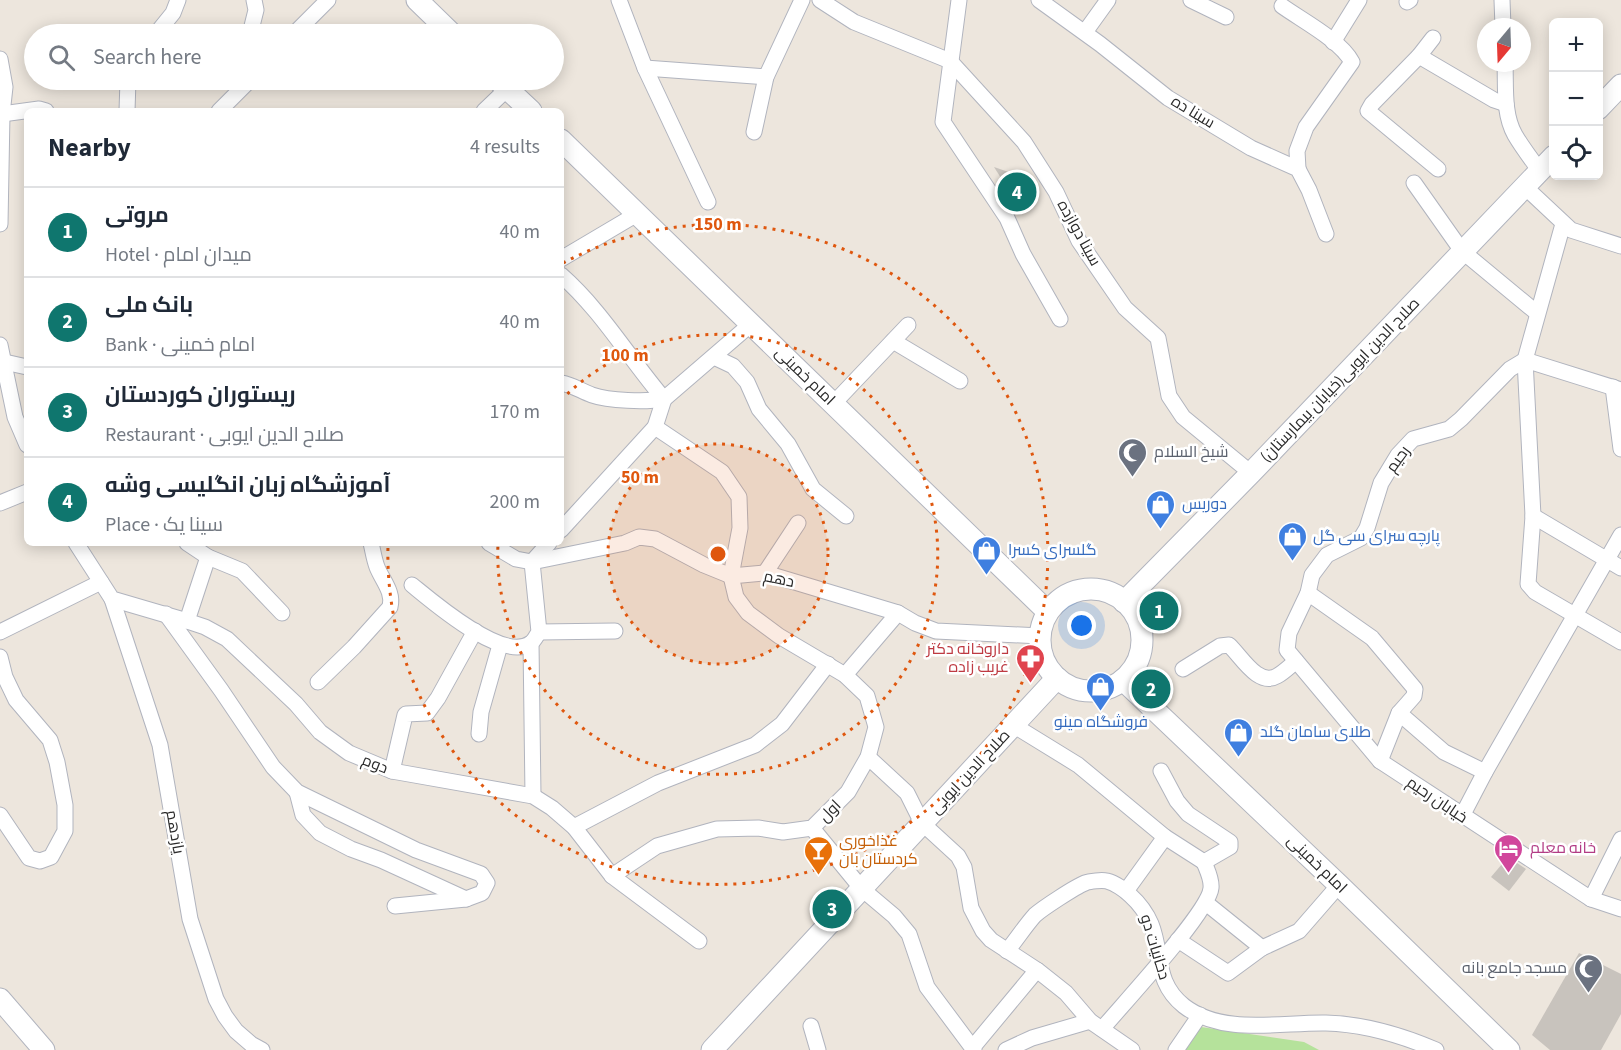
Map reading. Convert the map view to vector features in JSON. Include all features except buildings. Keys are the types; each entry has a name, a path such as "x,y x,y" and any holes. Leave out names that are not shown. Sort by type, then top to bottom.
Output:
{"main road":[{"path":"417,0 442,24"},
{"path":"1603,105 1621,86"},
{"path":"509,90 528,108"},
{"name":"امام خمینی","path":"564,143 1048,612"},
{"name":"صلاح الدین ایوبی(خیابان بیمارستان)","path":"1124,602 1251,473 1547,163"},
{"path":"1083,590 1098,590 1112,594 1124,602 1140,626 1142,641 1133,669 1123,680 1107,688 1089,691 1077,690 1057,678 1043,659 1040,636 1042,623 1048,612 1064,597 1083,590"},
{"name":"صلاح الدین ایوبی","path":"712,1050 1057,678"},
{"name":"امام خمینی","path":"1123,680 1509,1050"},
{"path":"0,999 44,1050"}],"street":[{"path":"164,24 178,0"},
{"path":"252,24 254,0"},
{"path":"304,24 328,0"},
{"path":"619,0 645,68 708,202"},
{"path":"754,132 766,77 802,0"},
{"path":"820,0 854,22 950,61"},
{"path":"959,0 943,122 1007,218 1023,254 1060,319"},
{"name":"سینا ده","path":"1039,0 1085,32 1168,98 1251,148 1298,169"},
{"path":"1085,32 1108,0"},
{"path":"1191,0 1226,17"},
{"path":"1333,42 1359,0"},
{"path":"1502,0 1503,18"},
{"path":"1282,6 1347,53 1352,62 1306,127 1298,151 1298,169 1326,234"},
{"path":"1432,38 1419,56 1372,104 1368,111 1438,169"},
{"path":"1419,56 1494,100 1506,104"},
{"path":"0,59 3,88 0,224"},
{"name":"سینا دوازده","path":"950,61 1024,142 1056,192 1079,241 1102,275 1125,308 1158,338 1169,396 1183,417 1251,473"},
{"path":"645,68 766,77"},
{"path":"1505,72 1506,104 1514,134 1547,163"},
{"path":"127,108 128,90"},
{"path":"234,95 235,90"},
{"path":"222,108 239,90"},
{"path":"486,108 499,90"},
{"path":"2,114 24,111"},
{"path":"1414,183 1462,251 1537,313"},
{"path":"1524,186 1571,230 1621,246"},
{"path":"564,258 637,214"},
{"path":"1563,224 1525,360 1533,516 1528,584 1531,589 1621,642"},
{"path":"564,277 581,293 639,370 664,399"},
{"path":"564,383 571,384 594,396 648,402 664,399 752,324"},
{"path":"834,403 908,325"},
{"path":"893,341 960,381"},
{"path":"0,345 1,362 15,417 24,438"},
{"path":"714,357 734,366 747,382 759,409 788,444 813,489 846,516"},
{"path":"1525,360 1617,389 1621,449"},
{"name":"رحیم","path":"1291,656 1289,633 1308,593 1312,575 1327,555 1360,538 1367,528 1382,483 1398,455 1413,439 1449,429 1510,369 1525,360"},
{"path":"1,362 24,366"},
{"path":"564,527 655,427 664,399"},
{"path":"655,427 722,472 739,497 740,528 731,576"},
{"path":"0,503 24,493"},
{"path":"1533,516 1614,564"},
{"path":"765,573 798,523"},
{"path":"1462,816 1576,615 1614,564 1621,535"},
{"name":"دهم","path":"494,546 516,559 532,561 626,543 639,537 655,539 704,565 731,576 765,573 898,613 936,631 1040,636"},
{"path":"78,546 112,599"},
{"path":"192,546 208,557 242,572 282,613"},
{"path":"318,682 354,648 390,607 392,601 390,594 376,566 372,546"},
{"path":"533,796 535,638 532,561 546,546"},
{"path":"187,621 208,557"},
{"name":"اول","path":"612,876 657,846 717,829 758,828 783,832 812,828 848,792 868,757 876,727 867,696 845,675 779,636 748,613 736,597 731,576"},
{"path":"0,632 101,582"},
{"path":"412,585 457,620 500,645 519,647 535,638 615,630"},
{"path":"1308,593 1372,638 1415,689 1414,696 1399,713 1380,761"},
{"name":"دوم","path":"112,599 205,627 227,639 296,704 320,732 349,753 392,771 533,796 552,808 574,827 612,876 699,941"},
{"name":"یازدهم","path":"112,599 160,746 190,919 216,999 225,1016 237,1031 251,1044 262,1050"},
{"path":"845,675 898,613"},
{"path":"166,614 273,767 297,792 416,850 481,874 487,883 482,893 466,899 395,906"},
{"path":"392,771 406,714 427,713 438,698 475,631"},
{"path":"479,734 481,712 500,645"},
{"path":"1183,669 1220,646 1229,645 1257,675 1265,678 1275,677 1291,656"},
{"name":"خیابان رحیم","path":"1291,656 1380,761 1591,899 1621,909"},
{"path":"0,657 5,677 16,700 50,740 57,762 65,805 65,831 51,857 40,861 29,858 0,815"},
{"path":"574,827 658,783 755,745 782,724 828,664"},
{"path":"1399,713 1444,752 1485,772"},
{"path":"1006,1050 1032,1038 1096,1025 1178,940 1206,903 1211,890 1211,881 1204,862 1164,837 1078,765 1013,725"},
{"path":"868,757 907,793 922,823 958,856 964,867 969,899 983,931 1066,993 1096,1025 1132,1050"},
{"path":"1161,771 1177,801 1188,814 1230,842 1230,847 1204,862"},
{"path":"297,792 303,815 308,823 320,833 351,849 381,860 466,899"},
{"path":"812,828 862,889 894,916 909,934 927,987 973,1048 1037,970"},
{"path":"1126,891 1164,837"},
{"path":"1591,899 1621,839"},
{"name":"دخانیات دو","path":"1007,951 1037,913 1086,882 1107,881 1126,891 1142,906 1152,926 1165,985 1184,1005 1200,1015 1219,1022 1327,1023 1389,1032 1436,1050"},
{"path":"1178,940 1220,970 1228,973 1262,948 1299,931 1339,885"},
{"path":"1206,903 1262,948"},
{"path":"1176,1050 1200,1015"},
{"path":"811,1026 818,1050"}],"green space":[{"path":"1201,1027 1304,1042 1319,1050 1185,1050"}],"place":[{"name":"آموزشگاه زبان انگلیسی وشه","path":"1017,192"},
{"name":"شیخ السلام","path":"1133,478"},
{"name":"دوریس","path":"1161,530"},
{"name":"پارچه سرای سی گل","path":"1292,562"},
{"name":"گلسرای کسرا","path":"987,576"},
{"name":"مروتی","path":"1159,611"},
{"name":"داروخانه دکتر غریب زاده","path":"1030,684"},
{"name":"بانک ملی","path":"1151,689"},
{"name":"فروشگاه مینو","path":"1101,712"},
{"name":"طلای سامان گلد","path":"1239,758"},
{"name":"خانه معلم","path":"1509,874"},
{"name":"غذاخوری کردستان بان","path":"818,876"},
{"name":"ریستوران کوردستان","path":"832,909"},
{"name":"مسجد جامع بانه","path":"1588,994"}]}
